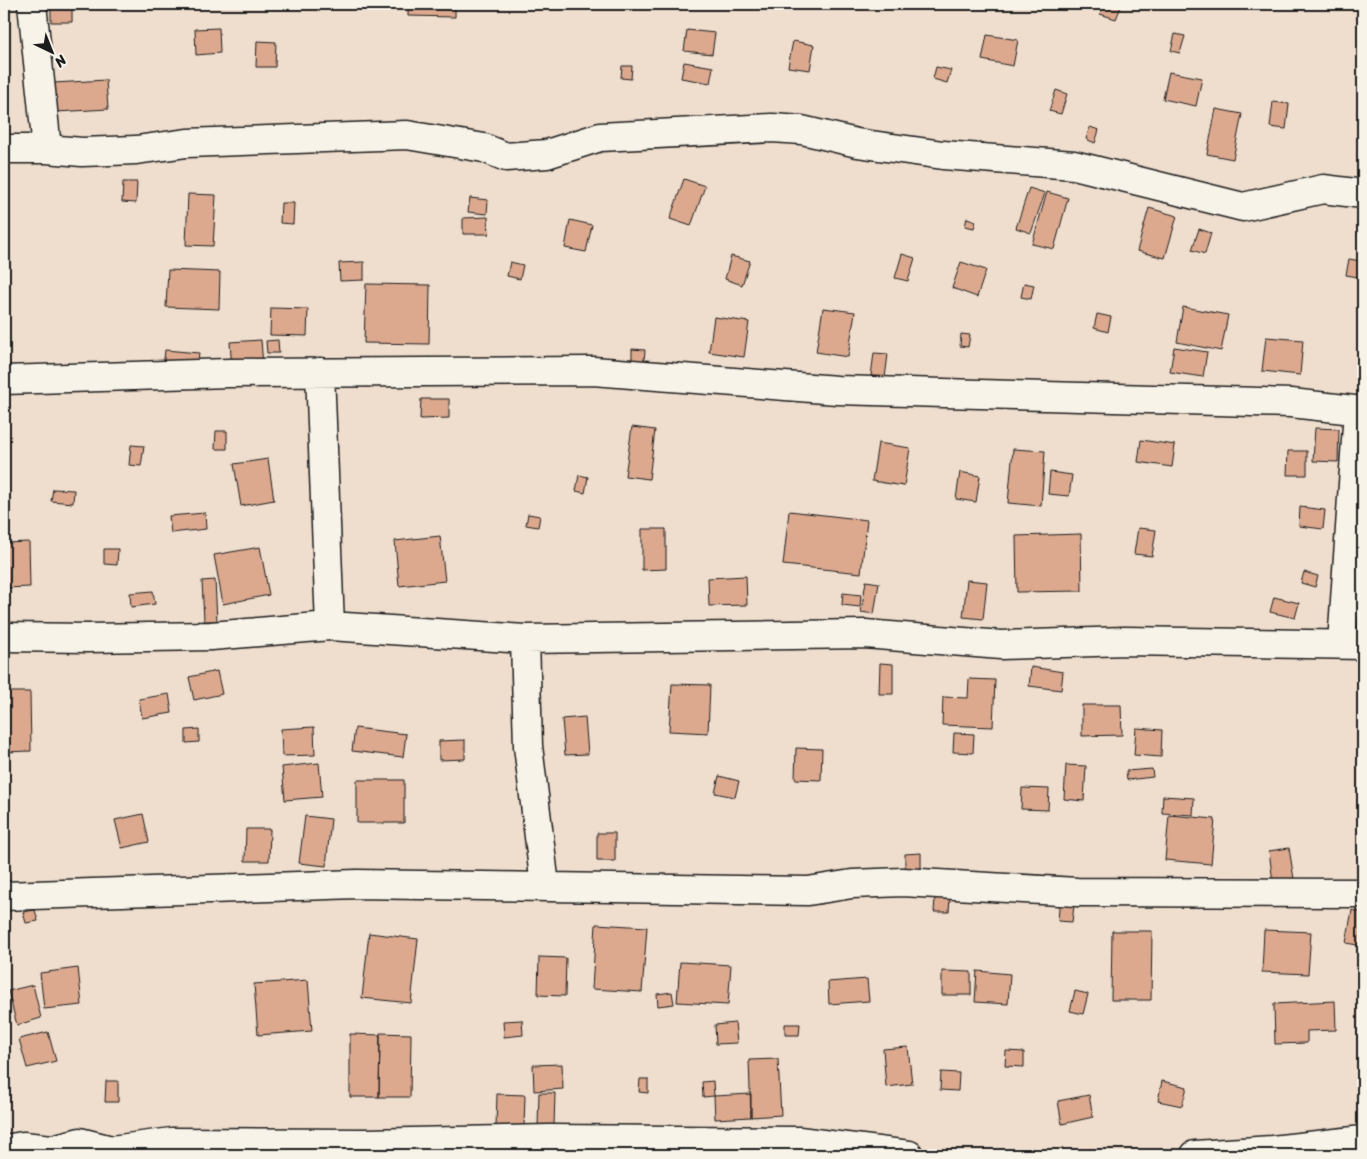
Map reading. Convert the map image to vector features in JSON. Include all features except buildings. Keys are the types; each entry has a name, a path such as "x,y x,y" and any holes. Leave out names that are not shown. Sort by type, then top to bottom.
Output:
{"street":[{"path":"32,4 47,149"},
{"path":"4,149 47,149 82,152 136,150 187,143 407,135 484,148 506,157 547,154 600,137 772,128 802,130 856,143 943,155 1074,165 1243,207 1323,189 1363,194"},
{"path":"4,380 320,372 593,371 837,390 1291,403 1360,411 1353,644 1125,641 1001,645 866,634 525,639 330,626 210,636 88,638 4,636"},
{"path":"320,372 330,626"},
{"path":"525,639 528,746 545,886"},
{"path":"4,896 357,884 799,891 902,882 1077,892 1363,892"},
{"path":"4,1149 23,1146 52,1149 80,1142 112,1150 549,1139 799,1141 909,1155"},
{"path":"1195,1155 1272,1150 1363,1140"}]}
